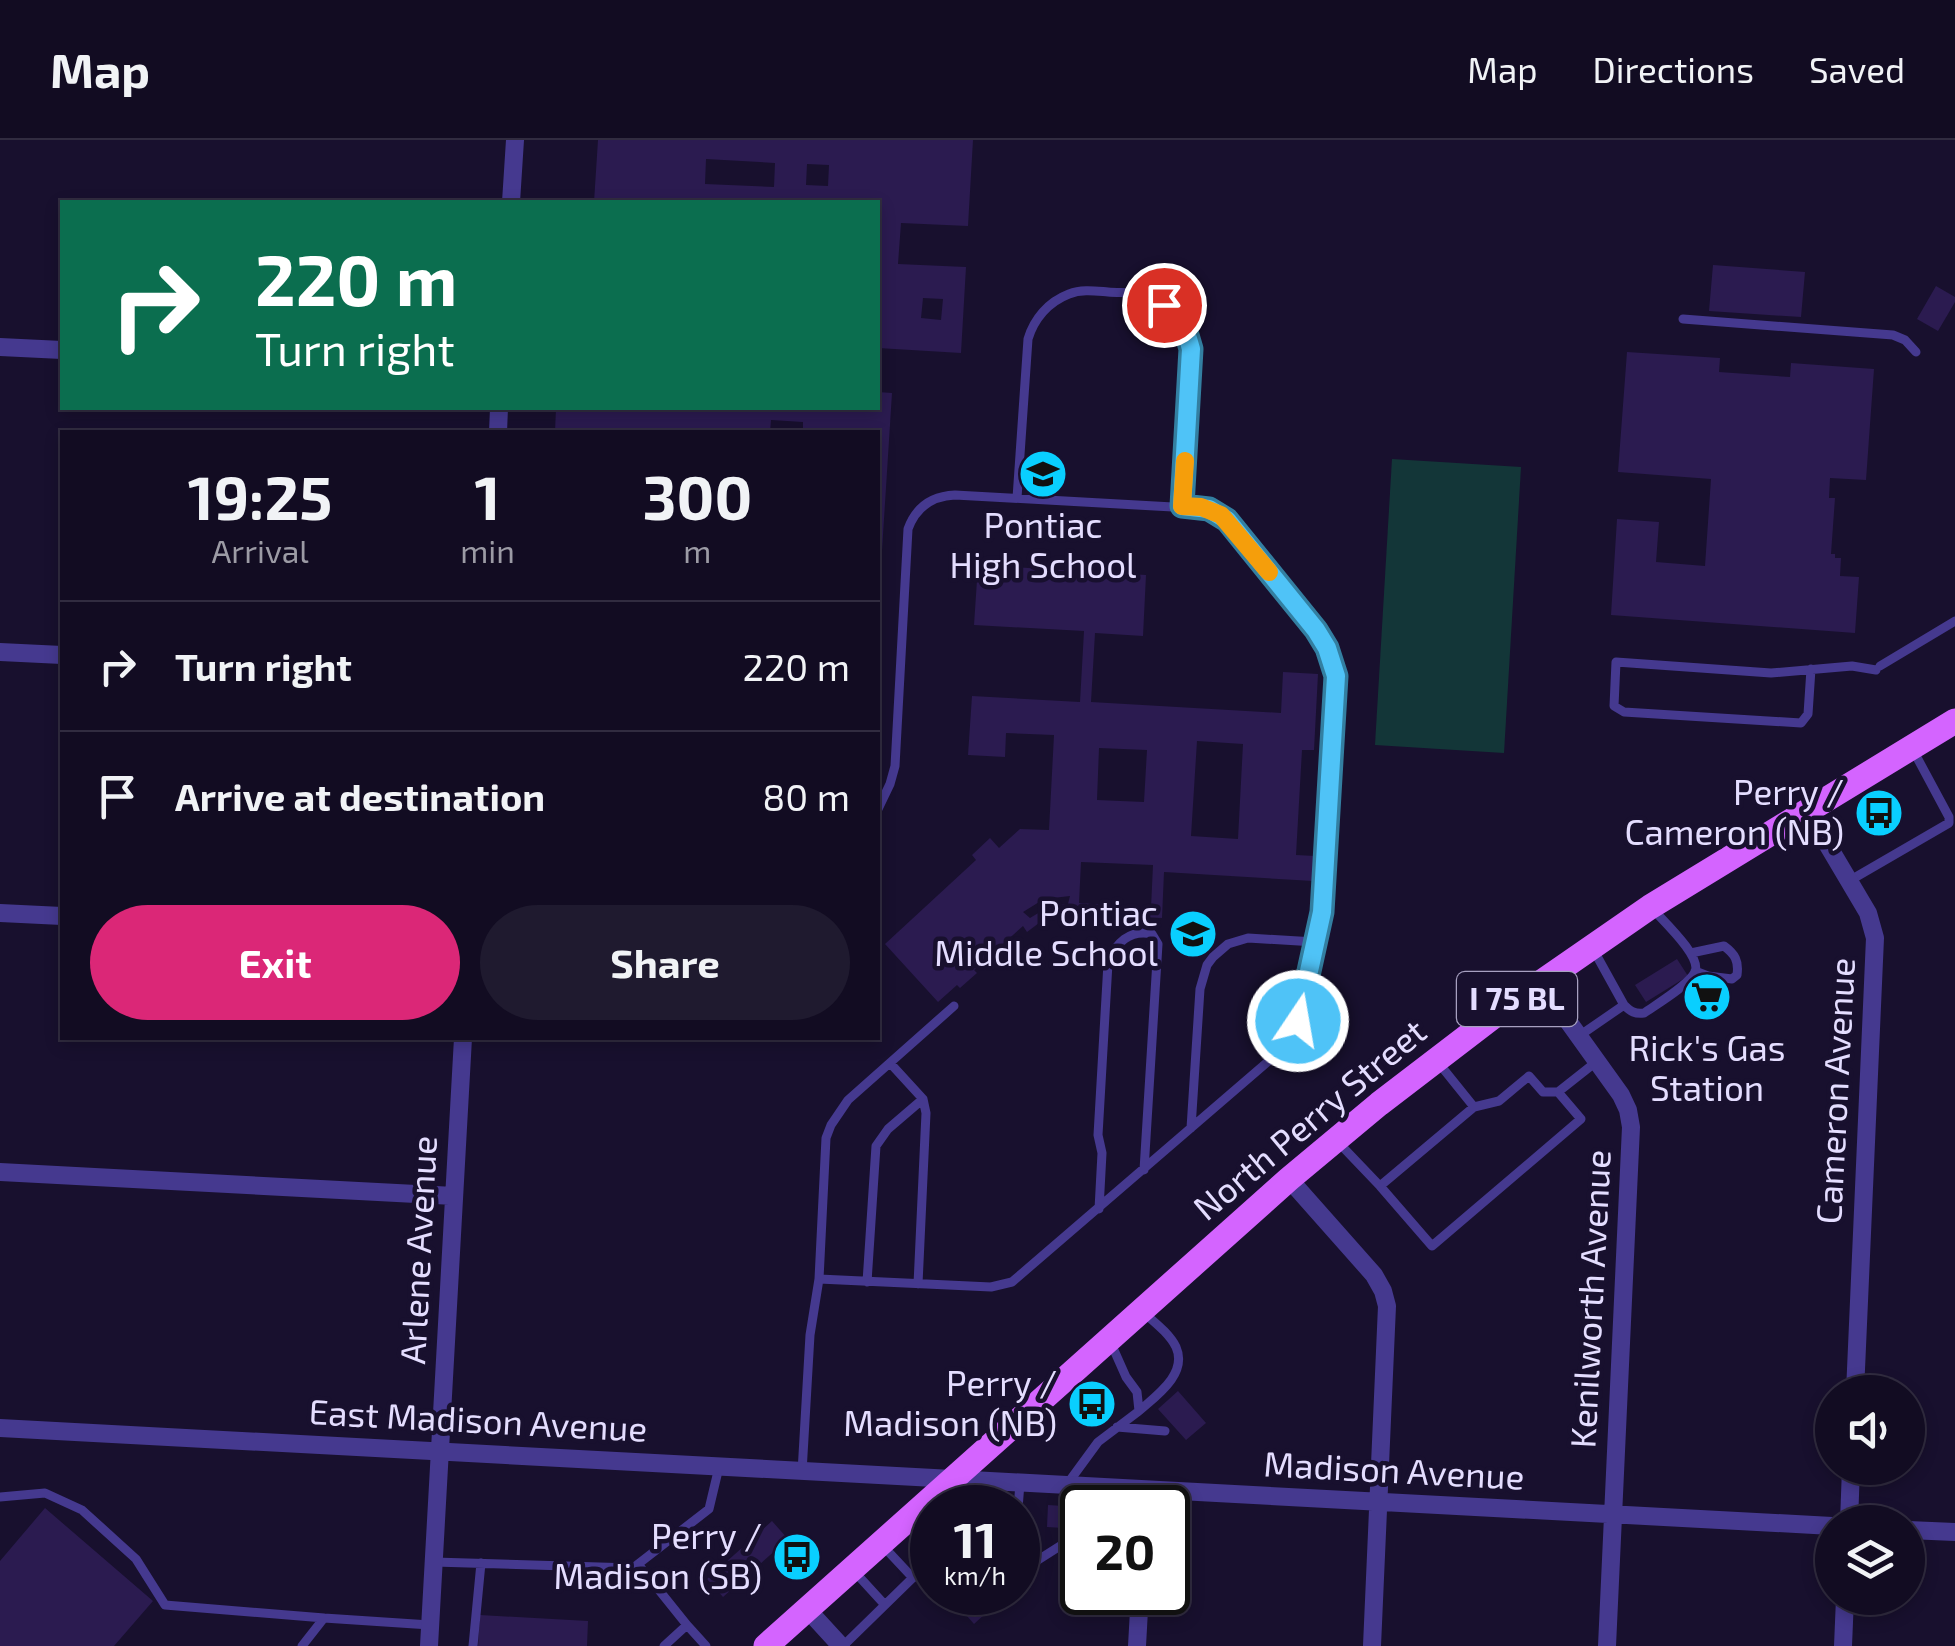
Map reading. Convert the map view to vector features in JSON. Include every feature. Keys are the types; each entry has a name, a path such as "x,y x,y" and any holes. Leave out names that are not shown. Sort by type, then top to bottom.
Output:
{"main road":[{"name":"North Perry Street","path":"766,1646 1288,1179 1436,1060 1650,907 1955,721"}],"street":[{"path":"511,200 514,140"},
{"path":"0,347 60,350"},
{"path":"0,652 60,655"},
{"name":"Cameron Avenue","path":"1806,810 1868,913 1876,944 1856,1375"},
{"path":"0,912 60,916"},
{"name":"Kenilworth Avenue","path":"1540,982 1623,1099 1632,1133 1607,1646"},
{"name":"Arlene Avenue","path":"429,1646 464,1040"},
{"path":"0,1172 454,1196"},
{"path":"1288,1179 1374,1274 1386,1299 1372,1646"},
{"name":"East Madison Avenue","path":"0,1428 952,1480"},
{"name":"Madison Avenue","path":"952,1480 1060,1486"},
{"name":"Madison Avenue","path":"1190,1500 1379,1502 1815,1525"},
{"path":"1925,1531 1955,1532"},
{"path":"807,1609 842,1646"},
{"path":"1137,1646 1139,1615"},
{"path":"1843,1646 1845,1615"}],"lane":[{"path":"1017,498 1028,339 1036,320 1050,304 1080,290 1147,296 1184,325 1191,349 1182,506"},
{"path":"1683,319 1893,335 1905,340 1916,352"},
{"path":"819,1279 991,1288 1012,1282 1286,1044 1298,1021 1322,912 1336,686 1332,661 1316,630 1227,520 1209,509 945,495 927,502 910,521 906,538 894,766 880,805"},
{"path":"1811,670 1808,714 1801,723 1624,712 1614,706 1616,662 1771,673 1852,666 1878,668 1955,621"},
{"path":"1849,881 1949,823 1950,818 1912,747"},
{"path":"1592,946 1624,1005 1637,1014 1644,1012 1696,971 1691,952 1650,907"},
{"path":"1099,1209 1102,1153 1098,1135 1108,963 1119,943 1142,932 1152,934 1158,944 1144,1170"},
{"path":"1191,1128 1200,988 1212,957 1228,944 1248,938 1315,942"},
{"path":"1691,952 1724,946 1737,958 1737,974 1732,978 1696,971"},
{"path":"1578,1036 1624,1005"},
{"path":"802,1472 810,1324 819,1279 826,1138 848,1100 954,1006"},
{"path":"1436,1060 1474,1107"},
{"path":"1380,1186 1474,1107 1499,1101 1529,1076 1543,1092 1558,1092 1597,1061"},
{"path":"890,1064 923,1099 926,1113 918,1284"},
{"path":"1336,1139 1432,1246 1581,1119 1558,1092"},
{"path":"867,1282 876,1146 888,1128 923,1099"},
{"path":"1067,1485 1098,1442 1164,1390 1174,1374 1178,1354 1168,1337 1141,1310"},
{"path":"1109,1338 1137,1392 1139,1411"},
{"path":"1117,1427 1164,1431"},
{"path":"434,1562 633,1568 709,1509 719,1467"},
{"path":"0,1497 45,1493 82,1510 136,1558 165,1604 430,1625"},
{"path":"881,1543 910,1575"},
{"path":"474,1646 480,1563"},
{"path":"638,1564 706,1646"},
{"path":"852,1569 885,1605"},
{"path":"842,1646 910,1581"},
{"path":"302,1646 324,1618"},
{"path":"664,1646 687,1625"}],"green space":[{"path":"1392,459 1521,467 1504,753 1375,745"}],"building":[{"path":"598,140 973,140 968,226 901,223 898,264 966,267 961,353 880,348 880,200 594,200","holes":["706,159 775,163 774,187 705,184","807,164 829,165 828,186 806,185","923,298 943,299 941,320 921,318"]},
{"path":"1713,265 1805,272 1801,317 1709,311"},
{"path":"1936,286 1955,297 1938,331 1917,319"},
{"path":"1627,352 1720,358 1719,372 1790,377 1791,363 1874,369 1866,480 1830,478 1829,498 1835,498 1831,554 1841,558 1840,576 1859,577 1855,633 1611,615 1617,519 1659,522 1656,562 1705,566 1711,479 1618,472"},
{"path":"880,392 892,393 880,582 880,430 803,430 803,422 771,420 770,430 555,430 556,410 880,410"},
{"path":"978,565 1146,575 1143,636 1095,633 1091,702 1281,713 1283,672 1318,674 1314,750 1302,750 1296,855 1315,856 1313,881 1164,872 1162,918 1068,913 1047,917 1027,932 1023,926 974,970 977,973 938,1002 885,944 976,860 972,855 990,838 999,848 1020,829 1049,830 1054,735 1006,733 1005,757 968,755 972,696 1080,702 1084,631 974,625","holes":["1197,741 1243,744 1238,839 1191,836","1099,748 1147,750 1144,802 1097,800","1081,862 1153,865 1151,908 1079,903","1070,896 1068,904 1050,906 1030,918 1023,912 1044,899"]},
{"path":"1677,959 1688,976 1646,1002 1635,985"},
{"name":"Rick's Gas Station","path":"1699,984 1722,991 1717,1005 1711,1003 1709,1010 1693,1005"},
{"path":"1178,1391 1206,1423 1186,1440 1158,1409"},
{"path":"1048,1505 1060,1506 1060,1528 1047,1527"},
{"path":"45,1508 153,1601 114,1646 0,1646 0,1561"},
{"path":"772,1521 788,1539 723,1597 707,1579"},
{"path":"480,1615 588,1621 587,1646 478,1646"},
{"path":"966,1615 984,1615 974,1624"}],"slow traffic":[{"path":"1185,461 1182,506 1201,507 1221,515 1269,572"}],"place":[{"name":"Pontiac High School","path":"1043,474"},
{"name":"Perry / Cameron (NB)","path":"1879,813"},
{"name":"Pontiac Middle School","path":"1193,934"},
{"name":"Rick's Gas Station","path":"1707,997"},
{"name":"Perry / Madison (NB)","path":"1092,1404"},
{"name":"Perry / Madison (SB)","path":"797,1557"}],"route":[{"path":"1164,305 1184,325 1191,349 1182,506 1209,509 1227,520 1316,630 1336,676 1322,912 1298,1021"}]}
